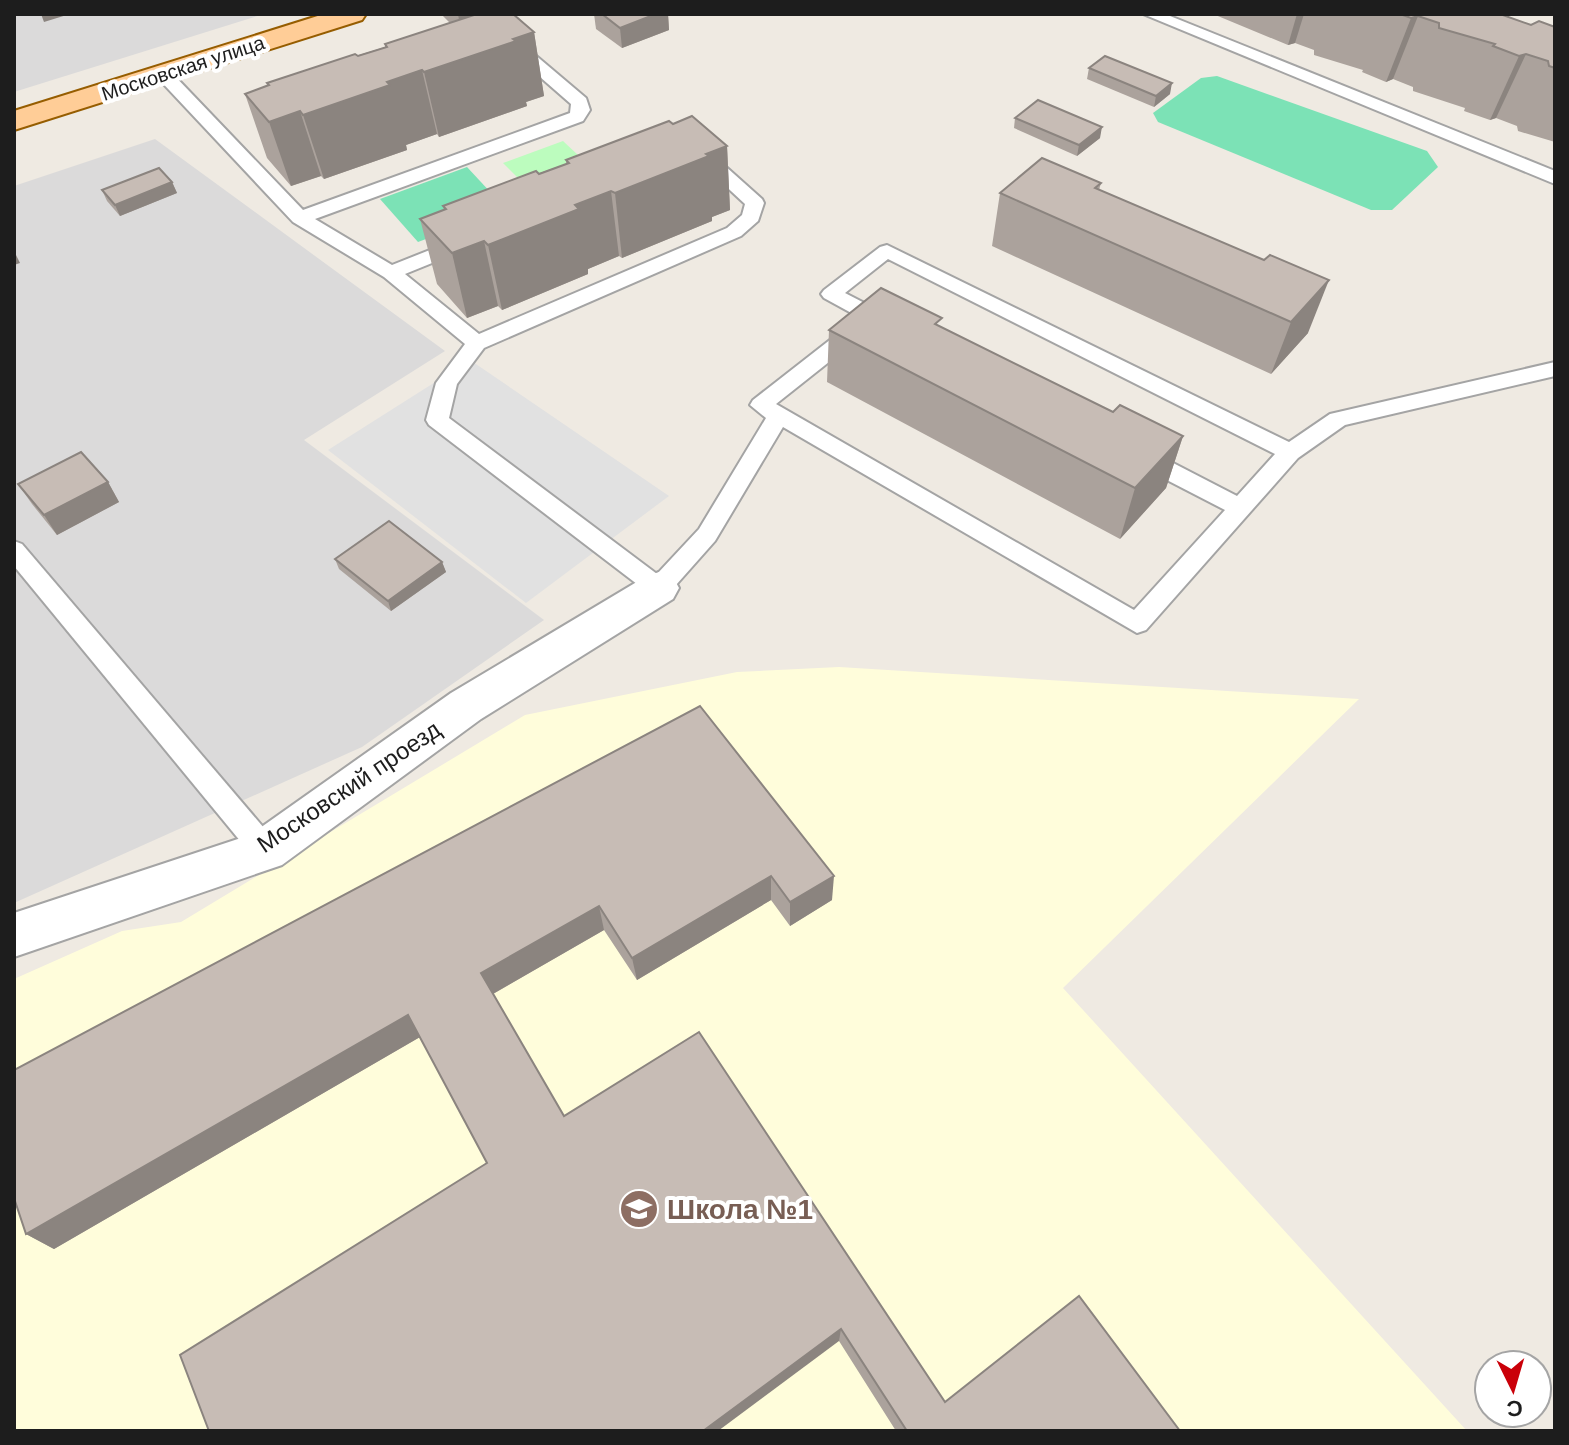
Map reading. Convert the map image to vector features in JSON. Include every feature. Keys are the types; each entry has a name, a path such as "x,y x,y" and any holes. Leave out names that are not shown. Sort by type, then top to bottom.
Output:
{"main road":[{"name":"Московская улица","path":"14,121 352,14"}],"street":[{"name":"Московский проезд","path":"14,935 265,850 466,706 659,588"}],"lane":[{"path":"1151,14 1555,178"},
{"path":"300,218 577,117 581,110 580,102 528,58 493,58"},
{"path":"163,74 241,146 300,218 391,273 477,343"},
{"path":"678,159 709,161 755,203 751,217 734,232 477,343 447,383 437,420 659,588 707,535 779,415"},
{"path":"391,273 478,237"},
{"path":"1290,452 887,251 831,294 880,320 761,405 1137,623 1290,452 1338,419 1555,369"},
{"path":"1127,449 1240,508"},
{"path":"14,550 265,850"}],"shaded area":[{"path":"14,14 264,14 14,92"},
{"path":"155,139 445,351 304,440 544,620 362,747 14,903 14,186"},
{"path":"470,360 669,496 526,603 328,450"},
{"name":"Школа №1","path":"839,667 1359,699 1063,988 1467,1431 14,1431 14,979 122,931 181,922 525,715 737,672"}],"green space":[{"path":"1217,76 1427,151 1438,167 1392,210 1371,210 1158,122 1153,113 1201,78"},
{"path":"563,141 595,171 534,194 503,163"},
{"path":"467,167 506,209 418,242 380,199"}],"building":[{"path":"477,14 513,14 534,32 513,39 516,41 387,82 390,85 303,115 300,111 269,122 245,94 269,85 267,83 355,54 358,56 387,47 385,44"},
{"path":"602,14 656,14 620,28"},
{"path":"1400,14 1500,14 1531,25 1539,21 1555,27 1555,68 1549,66 1548,61 1526,54 1519,56 1493,46 1495,44 1439,28 1439,23"},
{"path":"1105,56 1172,83 1156,96 1089,68"},
{"path":"1038,100 1102,127 1079,145 1015,118"},
{"path":"692,116 727,146 615,193 611,191 575,205 579,209 488,245 484,241 452,253 420,219 446,209 443,206 536,171 539,174 569,163 566,160 669,121 673,124"},
{"path":"1042,158 1101,183 1095,188 1264,260 1270,255 1329,280 1291,322 1000,193"},
{"path":"159,168 172,182 115,205 102,190"},
{"path":"881,288 942,318 935,324 1113,412 1120,405 1183,436 1135,488 829,330"},
{"path":"81,452 108,482 44,515 18,484"},
{"path":"389,521 442,562 388,601 335,559"},
{"path":"700,706 834,876 790,902 771,876 632,958 599,906 481,973 564,1116 699,1032 945,1402 1079,1296 1180,1431 907,1431 841,1329 703,1431 209,1431 180,1355 487,1163 408,1015 26,1234 14,1198 14,1070"}],"place":[{"name":"Школа №1","path":"639,1209"}]}
